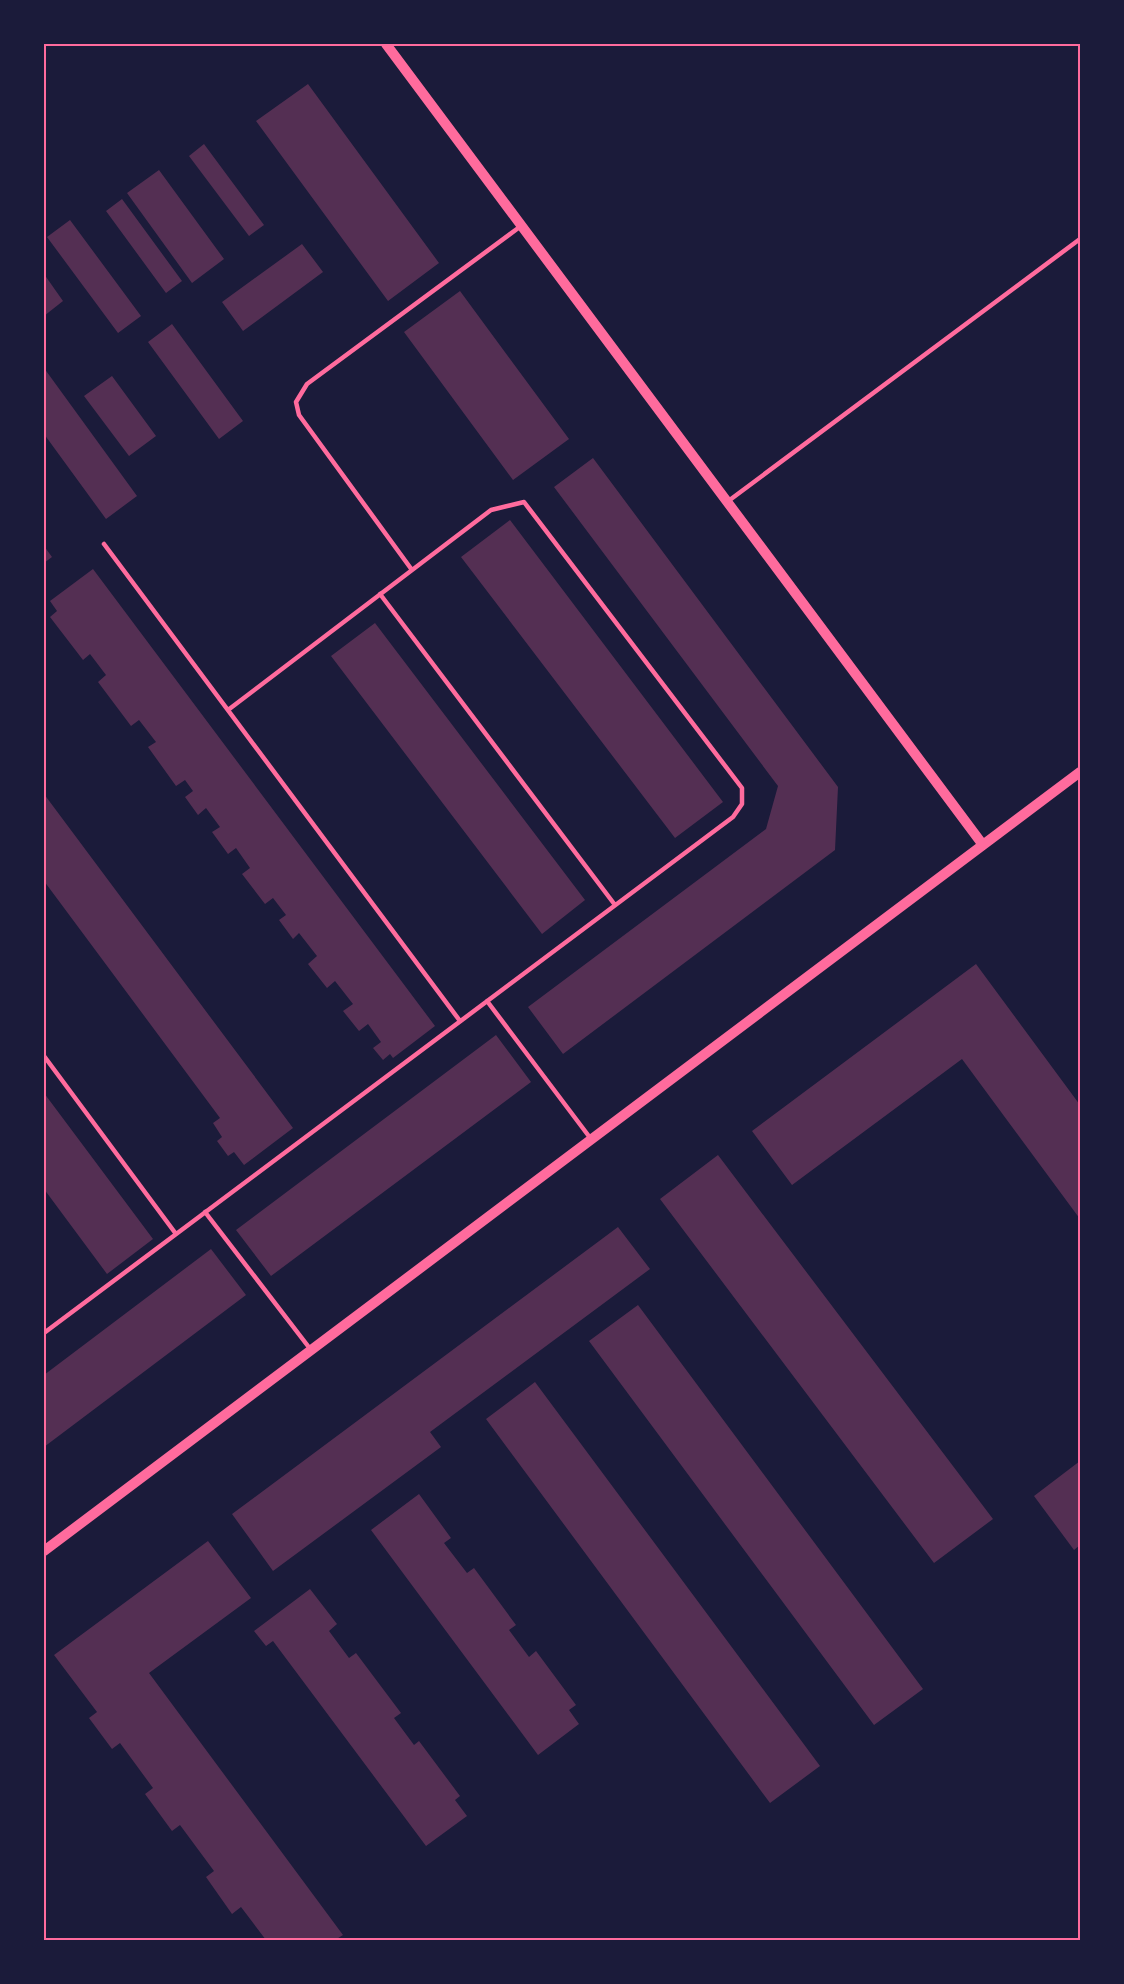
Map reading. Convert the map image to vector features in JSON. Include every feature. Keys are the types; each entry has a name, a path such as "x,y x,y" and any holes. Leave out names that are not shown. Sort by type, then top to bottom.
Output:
{"street":[{"path":"386,44 983,845"},
{"path":"44,1551 1080,772"}],"lane":[{"path":"412,570 299,415 296,402 307,384 522,225"},
{"path":"728,502 1080,239"},
{"path":"44,1333 733,817 742,804 742,788 524,502 490,510 228,710"},
{"path":"104,544 460,1021"},
{"path":"380,594 615,905"},
{"path":"487,1001 591,1139"},
{"path":"44,1056 176,1234"},
{"path":"206,1212 311,1350"}],"building":[{"path":"308,84 439,263 388,301 256,121"},
{"path":"204,144 264,225 249,236 189,156"},
{"path":"159,170 224,259 192,283 127,193"},
{"path":"122,199 182,281 166,293 106,211"},
{"path":"70,220 141,316 118,333 47,237"},
{"path":"302,244 323,272 243,331 222,302"},
{"path":"44,274 63,301 44,316"},
{"path":"460,291 569,439 513,480 404,332"},
{"path":"172,324 243,421 219,439 148,342"},
{"path":"44,368 137,496 106,519 44,434"},
{"path":"112,376 156,436 129,456 84,396"},
{"path":"593,458 838,787 835,850 563,1054 528,1007 766,829 778,786 554,487"},
{"path":"510,520 723,802 675,838 461,557"},
{"path":"44,546 52,557 44,563"},
{"path":"93,569 435,1026 393,1058 390,1054 383,1060 373,1048 381,1042 368,1024 359,1031 343,1011 353,1004 335,981 327,988 308,964 317,956 299,933 293,939 279,920 286,915 273,898 265,904 242,874 250,868 236,848 228,854 212,832 220,827 206,808 198,815 185,797 193,791 185,780 176,786 148,747 156,742 139,720 131,726 98,682 106,675 90,654 83,660 50,617 57,611 50,601"},
{"path":"375,623 585,900 542,934 331,656"},
{"path":"44,794 293,1128 244,1165 234,1152 228,1156 217,1141 222,1137 213,1123 220,1118 44,881"},
{"path":"976,964 1080,1105 1080,1219 962,1059 792,1185 752,1131"},
{"path":"496,1035 531,1082 271,1276 236,1230"},
{"path":"44,1093 153,1239 107,1274 44,1189"},
{"path":"718,1155 993,1519 934,1563 660,1199"},
{"path":"618,1227 650,1269 430,1432 441,1447 273,1571 232,1514"},
{"path":"211,1249 246,1295 44,1447 44,1375"},
{"path":"638,1305 923,1689 874,1725 589,1341"},
{"path":"535,1382 820,1766 770,1803 486,1419"},
{"path":"1080,1461 1080,1545 1074,1550 1034,1496"},
{"path":"419,1494 451,1538 444,1543 467,1573 474,1568 516,1625 509,1630 529,1657 536,1651 576,1705 569,1710 579,1724 538,1755 371,1530"},
{"path":"208,1541 251,1598 149,1673 343,1935 335,1940 266,1940 241,1907 232,1914 206,1877 214,1871 180,1825 172,1831 145,1794 153,1788 120,1743 112,1749 89,1718 97,1712 54,1655"},
{"path":"310,1589 337,1624 329,1631 349,1658 356,1653 401,1713 394,1718 414,1745 419,1741 460,1796 455,1800 467,1816 426,1846 273,1641 266,1646 254,1631"}]}
